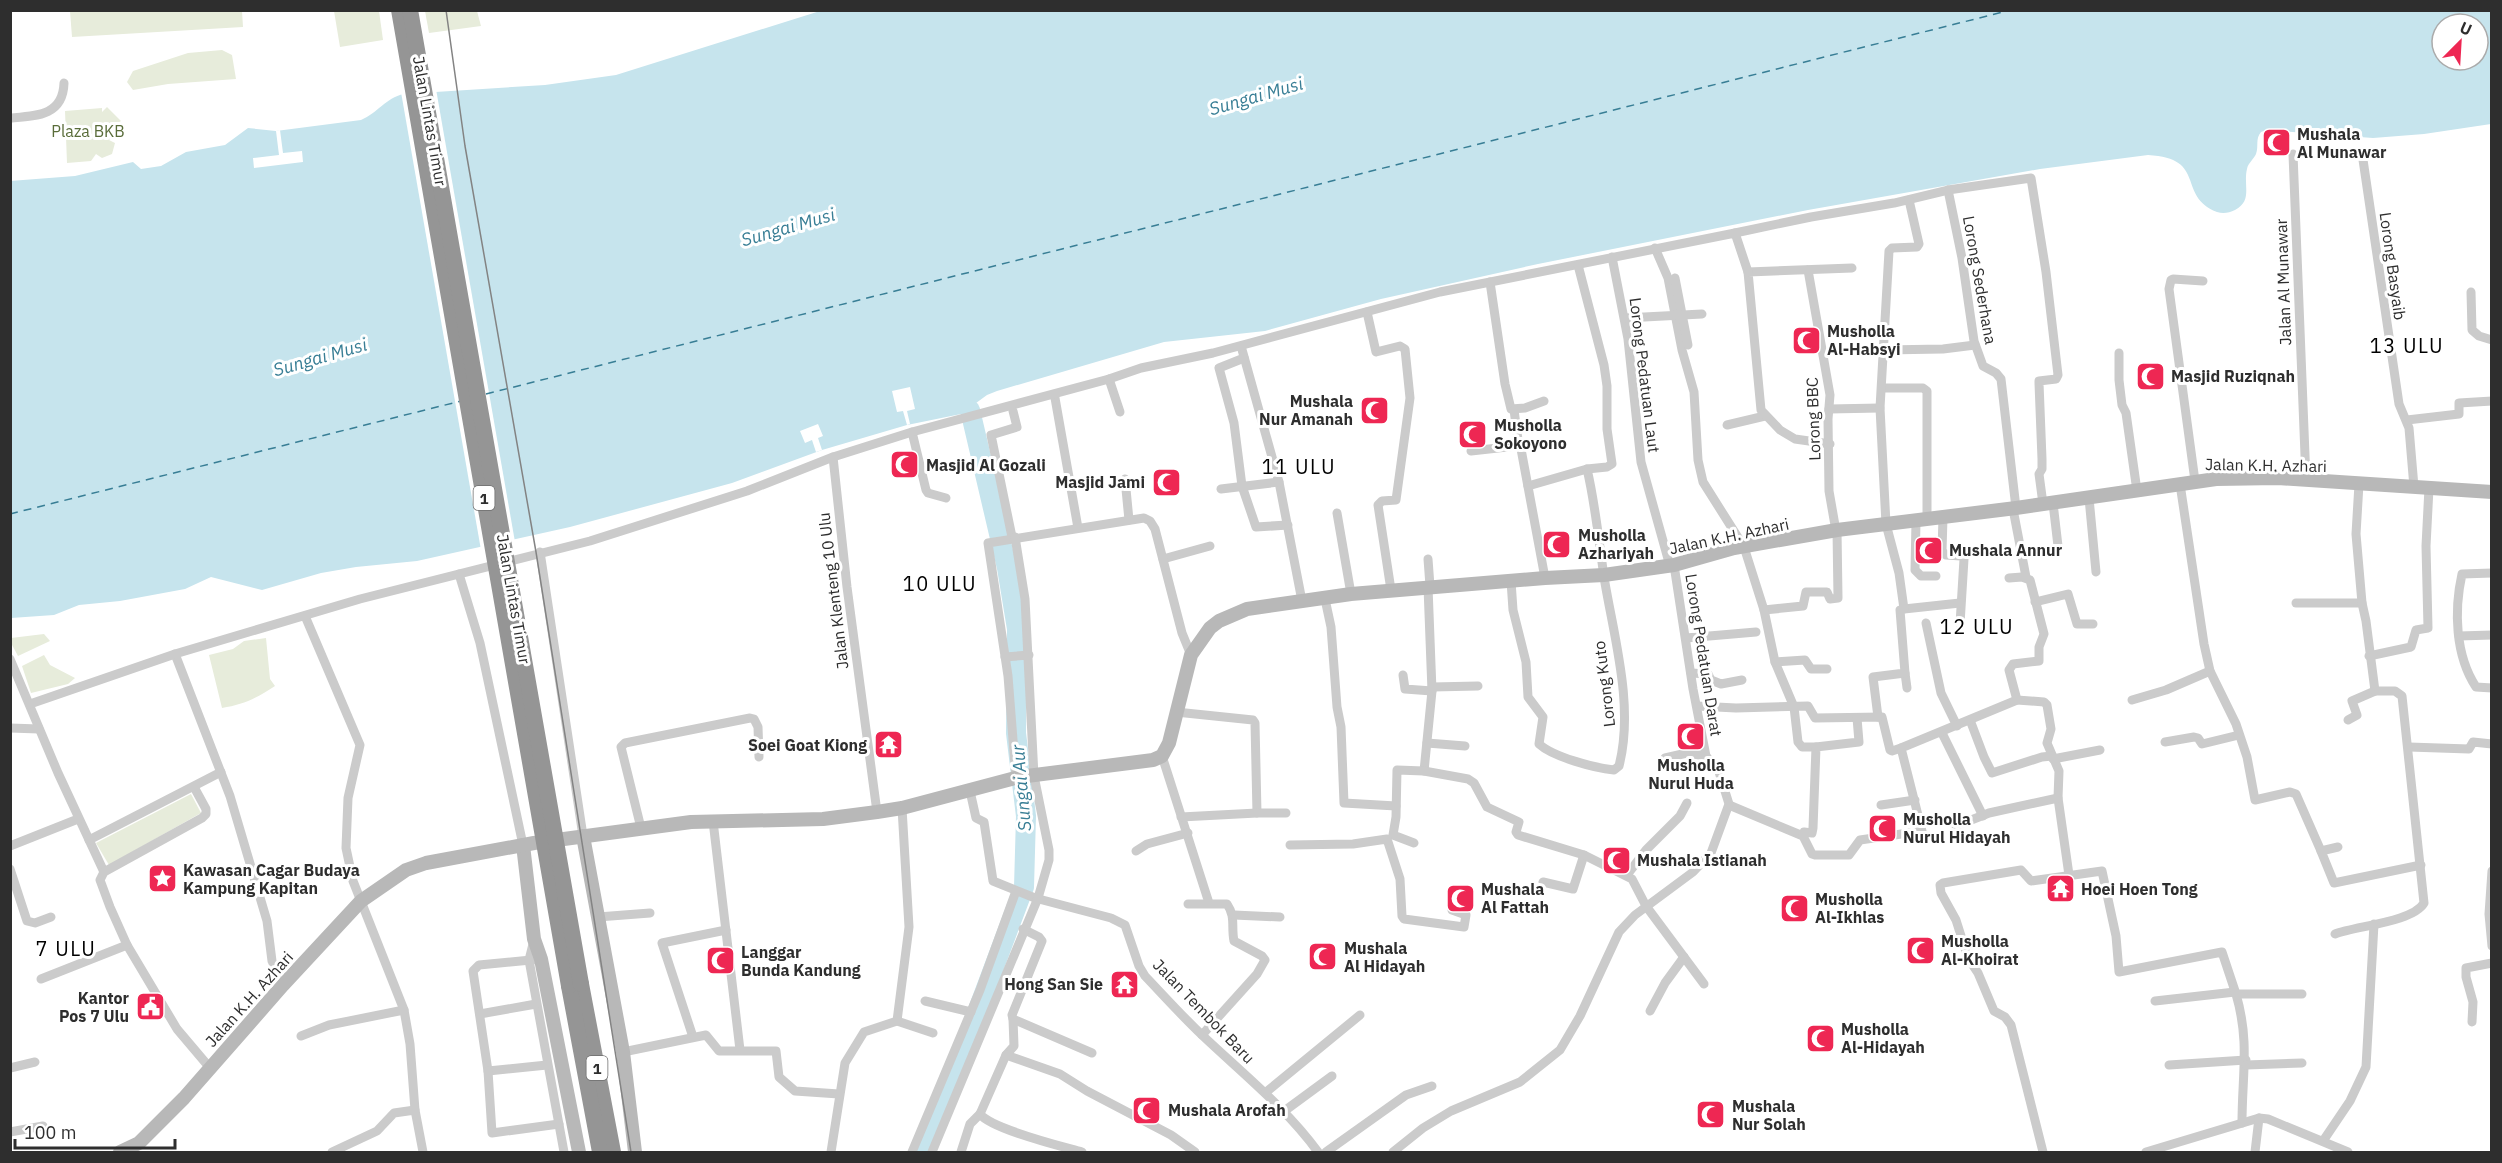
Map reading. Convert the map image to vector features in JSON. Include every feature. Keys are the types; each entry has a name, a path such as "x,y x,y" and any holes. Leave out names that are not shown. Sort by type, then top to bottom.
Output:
{"highway":[{"name":"Jalan Lintas Timur","path":"399,10 575,985 613,1152"},
{"name":"Jalan Lintas Timur","path":"410,10 575,985 600,1152"}],"street":[{"path":"10,118 43,115 51,111 62,96 64,83"},
{"name":"Lorong Basyaib","path":"2362,153 2399,404 2407,420 2414,487"},
{"name":"Jalan Al Munawar","path":"2293,154 2306,480"},
{"path":"30,704 175,654 400,587 590,541 747,491 833,458 912,432 1109,380 1141,368 1241,346 1440,292 1909,200 1948,190 2031,178 2046,272 2058,375 2056,379 2039,381 2042,469 2039,474 2058,546"},
{"name":"Lorong Sederhana","path":"1948,190 1962,258 1975,345 1983,366 1996,373 2001,379 2014,508 2026,577 2030,580 2044,637 2039,647 2039,661 2013,664 2010,667 2017,700"},
{"path":"1904,609 1890,524 1881,388 1889,251 1892,248 1919,244 1909,200"},
{"path":"1735,233 1748,272 1761,410 1780,430 1795,440 1830,444"},
{"path":"1655,248 1668,278 1689,345"},
{"name":"Lorong Pedatuan Laut","path":"1612,257 1625,318 1641,462 1672,566"},
{"path":"1528,486 1587,469 1611,466 1604,365 1578,265"},
{"path":"1748,272 1852,268"},
{"name":"Lorong BBC","path":"1764,610 1803,606 1806,592 1827,592 1830,599 1838,598 1836,530 1829,491 1830,395 1808,270"},
{"path":"1675,278 1679,316 1694,392 1698,460 1704,482 1744,547 1764,610 1775,662 1794,707 1798,742 1802,747 1859,742 1857,718"},
{"path":"2195,481 2169,289 2171,280 2174,279 2203,281"},
{"path":"1490,282 1509,406 1514,410 1545,578"},
{"path":"2471,292 2472,330 2479,336 2492,340"},
{"path":"1367,312 1376,352 1400,346 1405,349 1409,391 1396,500 1382,501 1378,505 1391,590"},
{"path":"1625,318 1702,314"},
{"path":"1884,350 1943,349 1975,345"},
{"path":"1241,346 1279,482 1302,601"},
{"path":"2119,353 2122,405 2126,413 2137,490"},
{"path":"1244,358 1219,368 1234,423 1256,527 1288,525"},
{"path":"1109,380 1120,412"},
{"path":"1881,388 1923,388 1927,391 1922,520 1915,570 1921,576 1936,576"},
{"path":"1055,398 1078,528"},
{"path":"1514,410 1544,401"},
{"path":"2407,420 2458,414 2459,404 2492,401"},
{"path":"1829,409 1881,408"},
{"path":"1013,411 1017,426 991,435 1025,599 1026,777"},
{"path":"1727,424 1766,416"},
{"path":"912,432 926,490 928,493 946,498"},
{"path":"1471,451 1519,447"},
{"name":"Jalan Klenteng 10 Ulu","path":"833,458 847,587 877,812"},
{"path":"1587,469 1596,508 1604,575"},
{"name":"Jalan K.H. Azhari","path":"1161,756 1170,743 1191,655 1200,638 1219,621 1247,609 1351,594 1429,586 1604,575 1672,566 1744,547 1836,530 2048,504 2195,481 2278,478 2492,492"},
{"path":"1125,479 1129,520"},
{"path":"1221,489 1279,482"},
{"path":"2180,484 2210,671 2247,757 2255,800 2290,792 2296,794 2334,883 2421,865"},
{"path":"2359,484 2355,534 2374,691"},
{"path":"2369,656 2410,647 2416,630 2428,628 2426,546 2429,488"},
{"path":"2089,498 2096,572"},
{"path":"1337,513 1351,594"},
{"path":"1943,517 1942,551 1946,555 1961,556 1964,559 1960,624"},
{"path":"932,1152 980,1042 1036,898 1049,850 1026,777 988,542 1144,518 1150,521 1155,529 1182,633 1191,655"},
{"path":"1163,559 1210,546"},
{"path":"540,552 583,836 623,1052 635,1152"},
{"path":"1424,771 1432,689 1428,559"},
{"name":"Lorong Pedatuan Darat","path":"1672,566 1706,756 1719,772 1729,806"},
{"path":"2492,573 2462,574 2457,612 2461,649 2474,685 2479,688 2492,688"},
{"path":"459,574 480,643 523,845 534,939 536,1004 564,1152"},
{"name":"Lorong Kuto","path":"1510,581 1513,610 1527,662 1528,697 1543,717 1541,747 1562,756 1614,770 1619,766 1625,731 1621,680 1604,575"},
{"path":"2009,578 2026,577"},
{"path":"2036,602 2069,595 2077,624 2092,624"},
{"path":"1325,599 1331,627 1336,707 1341,727 1344,803 1396,806"},
{"path":"1907,688 1900,610 1960,603"},
{"path":"2296,603 2362,603"},
{"path":"305,616 360,745 348,798 345,831 352,879 404,1010 410,1044 415,1110 423,1152"},
{"path":"1926,623 1941,693 1957,726"},
{"path":"1686,638 1756,632"},
{"path":"2459,636 2492,635"},
{"path":"175,654 220,772 267,921 272,961 284,985"},
{"path":"1007,656 1027,655"},
{"path":"10,659 79,820 104,872"},
{"path":"1775,662 1805,660 1811,669 1827,669"},
{"path":"2132,700 2166,690 2210,671"},
{"path":"1878,717 1873,677 1905,672"},
{"path":"1691,673 1708,674 1711,680 1721,684 1742,680"},
{"path":"1403,675 1405,689 1478,686"},
{"path":"2335,934 2355,927 2406,917 2422,907 2424,903 2402,696 2395,691 2374,691 2352,701 2357,715 2348,720"},
{"path":"1697,706 1736,708 1808,706 1815,718 1882,717 1892,752 2017,700 2046,703 2051,729 2047,743 2059,771 2058,798 2069,874"},
{"path":"1176,712 1248,719 1255,723 1257,813"},
{"path":"641,828 621,747 625,743 750,717 754,718 758,727 759,757"},
{"path":"1970,720 1983,758 1992,773 2042,757 2053,758 2100,750"},
{"path":"10,728 39,729"},
{"path":"1941,733 1983,816"},
{"path":"2165,742 2194,737 2198,738 2202,744 2239,735"},
{"path":"2409,747 2469,749 2473,742 2492,744"},
{"path":"1427,743 1465,746"},
{"path":"1803,836 1804,832 1812,832 1813,828 1816,747"},
{"path":"1393,1152 1423,1128 1451,1112 1520,1082 1560,1050 1580,1016 1619,932 1647,905 1693,873 1712,853 1729,806 1803,836 1812,854 1849,855 1860,840 1922,831 1901,748"},
{"path":"1665,758 1687,753 1706,756"},
{"path":"1026,777 1135,763 1161,756 1209,903"},
{"path":"1452,910 1466,915 1464,927 1404,919 1400,879 1390,837 1396,806 1397,770 1424,771 1472,781 1487,807 1519,822 1516,832 1518,836 1584,855 1627,875 1636,884 1647,905 1704,984"},
{"path":"89,840 220,772"},
{"name":"Jalan K.H. Azhari","path":"120,1152 139,1148 362,901 406,870 426,863 523,845 641,828 713,821 824,819 877,812 902,808 1026,777"},
{"path":"194,787 206,809 206,814 104,872 101,877 101,886 127,945 177,1029 210,1068"},
{"path":"970,791 976,818 984,822 993,881 1036,898"},
{"path":"1956,826 1983,816 2058,798"},
{"path":"1881,805 1915,800"},
{"path":"1627,875 1646,849 1680,816 1687,803"},
{"path":"897,1021 909,927 902,808"},
{"path":"1181,817 1286,813"},
{"path":"10,846 79,820"},
{"path":"713,821 740,1050"},
{"path":"1136,851 1147,844 1188,833"},
{"path":"1290,845 1353,844 1390,837 1414,843"},
{"path":"2321,851 2338,847"},
{"path":"1543,882 1569,890 1573,889 1584,855"},
{"path":"10,869 27,921 35,923 51,916"},
{"path":"2043,1152 2011,1025 2005,1017 1994,1011 1978,973 1968,958 1956,920 1940,888 1943,883 2021,870 2025,873 2027,880 2031,881 2102,871 2116,936 2119,972 2222,952 2244,1020 2246,1062 2242,1095 2242,1123"},
{"path":"2492,871 2489,914 2492,946"},
{"path":"912,1152 971,1012 1017,892"},
{"name":"Jalan Tembok Baru","path":"1036,898 1112,918 1125,925 1139,966 1145,976 1267,1090 1318,1152"},
{"path":"1188,904 1227,904 1234,915 1232,933 1234,941 1262,956 1264,963 1204,1033"},
{"path":"598,917 650,913"},
{"path":"1234,915 1280,917"},
{"path":"2323,1141 2350,1101 2366,1067 2374,924"},
{"path":"961,1152 970,1124 980,1114 1006,1055 1014,1046 1012,1015 1042,941 1023,929"},
{"path":"693,1037 662,943 726,930"},
{"path":"41,979 127,945"},
{"path":"1650,1011 1684,957"},
{"path":"535,960 475,967 473,971 488,1071 492,1133 559,1124"},
{"path":"535,960 579,1152"},
{"path":"2472,1022 2473,1002 2466,977 2466,968 2492,963"},
{"path":"2155,1001 2236,993 2302,994"},
{"path":"925,1001 971,1012"},
{"path":"480,1014 536,1004"},
{"path":"301,1036 329,1025 404,1010"},
{"path":"1267,1090 1360,1015"},
{"path":"1013,1019 1092,1053"},
{"path":"831,1152 838,1094 845,1063 855,1051 861,1035 897,1021 933,1033"},
{"path":"623,1052 706,1035 718,1050 776,1051 780,1080 792,1090 804,1093 838,1094"},
{"path":"1006,1055 1060,1074 1087,1091 1171,1135 1195,1152"},
{"path":"10,1068 35,1062"},
{"path":"2169,1065 2246,1062 2302,1063"},
{"path":"488,1071 547,1065"},
{"path":"1283,1112 1332,1076"},
{"path":"1326,1152 1406,1095 1432,1086"},
{"path":"332,1152 377,1131 394,1113 415,1110"},
{"path":"980,1114 1013,1131 1082,1152"},
{"path":"2255,1152 2259,1118"},
{"path":"2146,1152 2259,1118 2268,1119 2323,1141 2334,1149 2348,1152"},
{"path":"10,1132 43,1126"}],"green space":[{"path":"70,11 242,11 243,27 72,37"},
{"path":"334,11 379,11 383,40 340,47"},
{"path":"425,11 477,11 481,26 429,33"},
{"path":"222,50 232,55 236,79 168,84 133,90 127,82 133,71 188,53"},
{"name":"Plaza BKB","path":"107,107 121,121 110,128 116,132 109,140 115,143 112,154 102,158 96,154 91,161 67,163 65,111 102,108 102,112"},
{"path":"44,634 50,641 18,656 11,643 11,638"},
{"path":"266,638 270,679 275,686 250,700 222,708 209,655 233,649 244,641"},
{"path":"44,655 50,665 75,678 68,684 31,693 22,666"},
{"path":"191,794 201,813 109,865 96,843"}],"water":[{"name":"Sungai Musi","path":"820,11 2491,11 2491,124 2424,134 2373,138 2266,130 2259,135 2256,154 2248,167 2244,202 2235,210 2228,212 2217,212 2205,205 2197,197 2185,170 2178,163 2167,158 2148,155 2040,169 1808,210 1538,264 1381,299 1265,331 1164,342 997,391 987,395 961,414 907,425 822,450 732,483 570,527 417,561 321,573 262,590 211,577 185,589 120,601 79,605 54,615 11,618 10,181 75,176 133,162 141,169 161,166 186,152 225,145 248,128 276,131 361,120 392,99 404,94 545,85 616,75"}],"pier":[{"path":"436,89 515,542 481,550 401,92"},
{"path":"280,130 283,153 302,151 303,162 254,168 253,158 279,155 276,131"},
{"path":"910,387 915,409 907,411 910,424 907,425 903,411 897,412 892,391"},
{"path":"818,424 823,436 818,438 822,450 816,452 812,440 805,443 800,431"}],"waterway":[{"name":"Sungai Aur","path":"920,1152 949,1087 1024,887 1026,816 1016,733 1017,629 1007,568 970,410"}],"ferry route":[{"path":"486,394 2011,10"},
{"path":"10,514 461,401"}],"tram line":[{"path":"446,10 465,146 536,552 631,1152"}],"place":[{"name":"Mushala Al Munawar","path":"2276,143"},
{"name":"Musholla Al-Habsyi","path":"1806,340"},
{"name":"Masjid Ruziqnah","path":"2150,376"},
{"name":"Mushala Nur Amanah","path":"1374,410"},
{"name":"Musholla Sokoyono","path":"1473,434"},
{"name":"Masjid Al Gozali","path":"905,465"},
{"name":"Masjid Jami","path":"1166,482"},
{"name":"Musholla Azhariyah","path":"1557,544"},
{"name":"Mushala Annur","path":"1928,550"},
{"name":"Musholla Nurul Huda","path":"1691,737"},
{"name":"Soei Goat Kiong","path":"888,745"},
{"name":"Musholla Nurul Hidayah","path":"1882,828"},
{"name":"Mushala Istianah","path":"1616,860"},
{"name":"Kawasan Cagar Budaya Kampung Kapitan","path":"162,879"},
{"name":"Hoei Hoen Tong","path":"2060,889"},
{"name":"Mushala Al Fattah","path":"1460,898"},
{"name":"Musholla Al-Ikhlas","path":"1794,908"},
{"name":"Musholla Al-Khoirat","path":"1920,950"},
{"name":"Mushala Al Hidayah","path":"1323,957"},
{"name":"Langgar Bunda Kandung","path":"720,961"},
{"name":"Hong San Sie","path":"1124,984"},
{"name":"Kantor Pos 7 Ulu","path":"150,1007"},
{"name":"Musholla Al-Hidayah","path":"1820,1038"},
{"name":"Mushala Arofah","path":"1147,1110"},
{"name":"Mushala Nur Solah","path":"1711,1115"}],"district":[{"name":"13 ULU","path":"2407,345"},
{"name":"11 ULU","path":"1299,466"},
{"name":"10 ULU","path":"940,583"},
{"name":"12 ULU","path":"1977,626"},
{"name":"7 ULU","path":"66,948"}]}
